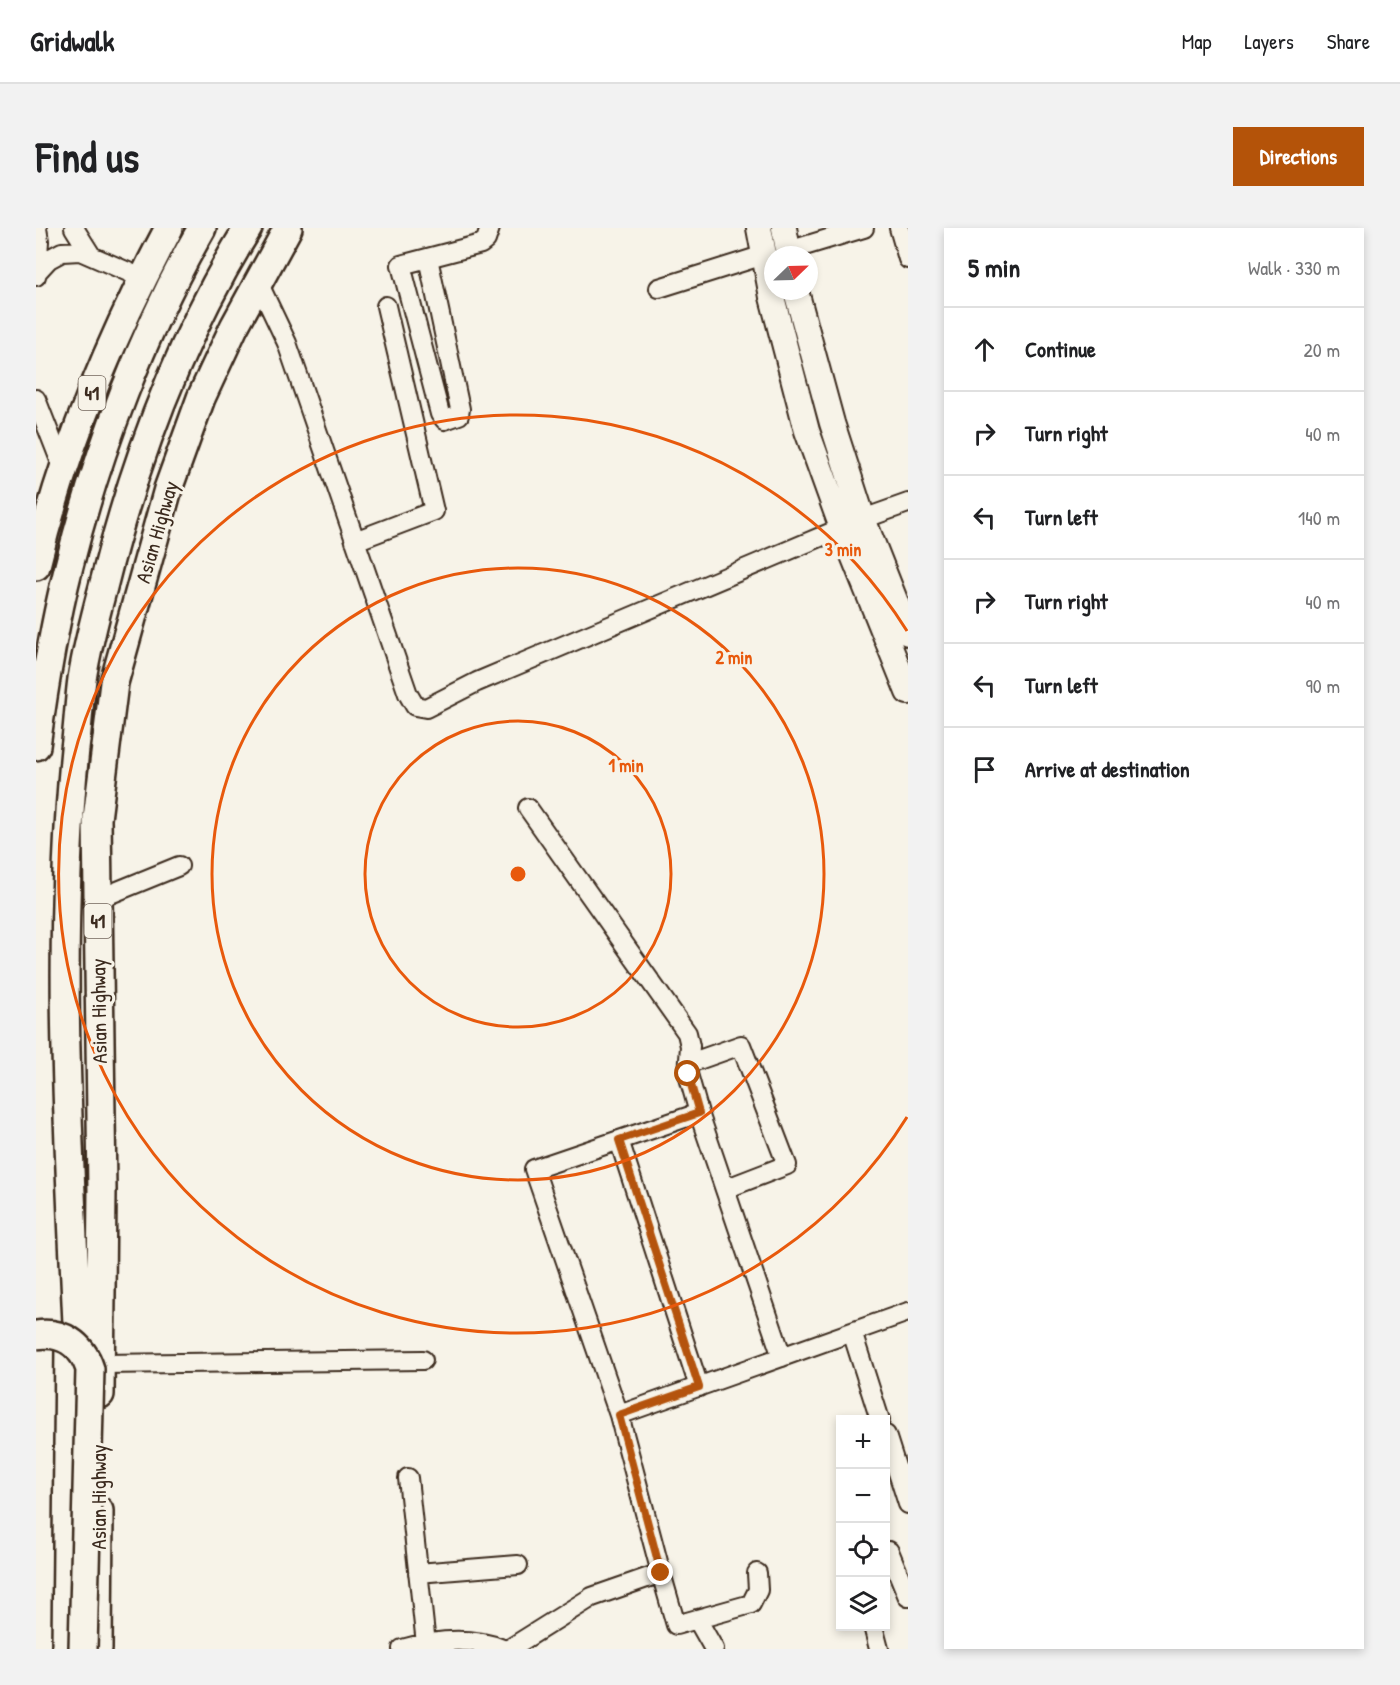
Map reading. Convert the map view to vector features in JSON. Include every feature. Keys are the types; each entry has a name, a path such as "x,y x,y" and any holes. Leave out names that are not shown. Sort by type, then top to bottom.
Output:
{"highway":[{"name":"41","path":"36,566 56,489 75,433 142,278 169,228"},
{"path":"36,746 42,701 69,567 108,438 162,307 202,228"},
{"name":"Asian Highway","path":"92,1649 71,1186 64,973 69,817 82,678 116,536 146,444 182,353 209,297 248,228"},
{"name":"Asian Highway","path":"98,1649 102,1190 97,819 114,683 172,479 201,398 234,327 288,228"},
{"path":"66,1649 71,1186"},
{"path":"36,1335 54,1334 70,1341 83,1353 90,1368 83,1649"}],"main road":[{"path":"759,228 764,255"},
{"path":"784,228 788,246"},
{"path":"773,300 807,431 908,633"},
{"path":"798,300 832,423 853,524 908,692"}],"street":[{"path":"37,228 39,241 37,274"},
{"path":"74,228 91,255"},
{"path":"428,258 460,409 459,415 445,420 440,414 401,265 481,244 486,240 490,228"},
{"path":"810,246 864,228"},
{"path":"899,228 908,259"},
{"path":"37,274 49,259 62,252 80,251 142,278"},
{"path":"659,288 764,255"},
{"path":"258,282 287,343 408,694 415,706 426,708 477,682 908,503"},
{"path":"355,541 434,511 386,306"},
{"path":"36,399 63,468"},
{"path":"528,808 687,1033 690,1046 688,1074 699,1113 782,1357"},
{"path":"98,899 179,866"},
{"path":"690,1064 741,1045 787,1165 725,1189"},
{"path":"699,1113 534,1169 619,1415 676,1625 751,1604 758,1590 757,1574"},
{"path":"619,1140 699,1387"},
{"path":"619,1415 908,1312"},
{"path":"852,1332 879,1415"},
{"path":"101,1364 423,1360"},
{"path":"890,1450 908,1504"},
{"path":"408,1478 426,1644"},
{"path":"890,1553 908,1597"},
{"path":"418,1573 518,1565"},
{"path":"509,1649 592,1597 661,1573"},
{"path":"697,1619 714,1649"},
{"path":"874,1631 879,1649"},
{"path":"402,1649 448,1640 468,1640 503,1649"}],"route":[{"path":"661,1573 619,1415 699,1387 619,1140 699,1113 688,1074"}]}
